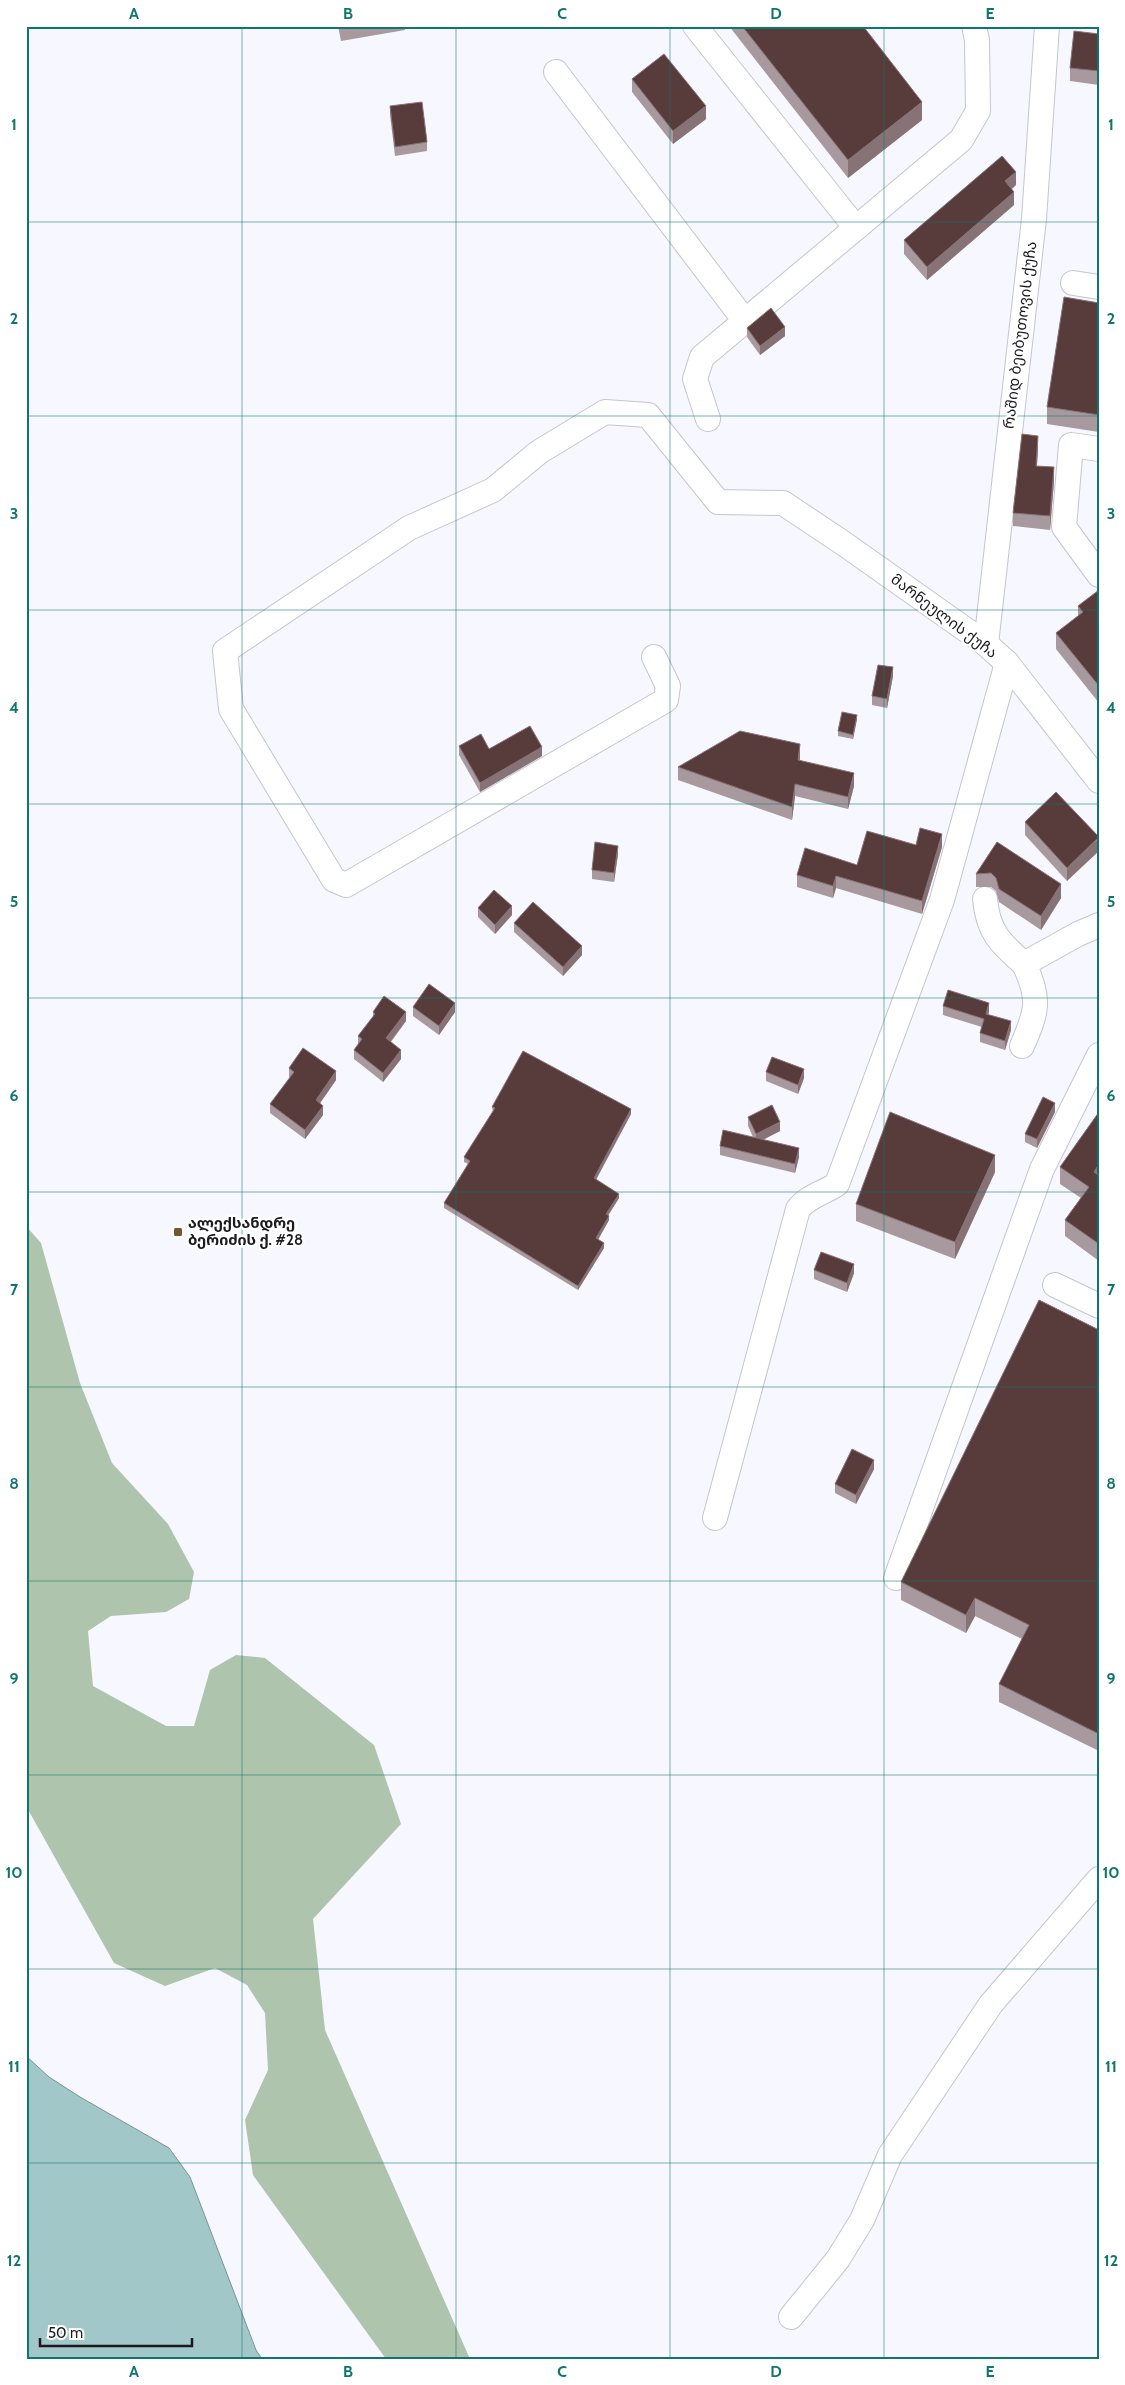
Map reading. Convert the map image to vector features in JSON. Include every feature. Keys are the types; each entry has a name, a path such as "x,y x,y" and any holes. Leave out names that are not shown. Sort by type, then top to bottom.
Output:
{"street":[{"path":"695,26 856,228"},
{"path":"708,419 695,379 702,356 961,140 978,111 977,40 974,26"},
{"name":"რაშიდ ბეიბუთოვის ქუჩა","path":"986,644 1034,219 1047,26"},
{"path":"556,72 745,321"},
{"path":"1073,283 1099,287"},
{"name":"მარნეულის ქუჩა","path":"654,657 668,686 666,700 346,885 334,880 231,710 225,651 409,528 493,490 539,452 605,412 648,415 718,502 783,503 986,644 1006,663 1099,781"},
{"path":"1099,449 1071,445 1064,527 1099,575"},
{"path":"715,1518 798,1209 805,1200 824,1193 837,1184 942,900 1006,663"},
{"path":"985,899 986,918 995,937 1024,964 1033,983 1035,1016 1022,1046"},
{"path":"1024,964 1078,934 1099,926"},
{"path":"896,1578 1042,1169 1099,1055"},
{"path":"1055,1285 1099,1306"},
{"path":"791,2317 838,2259 862,2220 890,2155 991,2004 1099,1879"}],"green space":[{"path":"26,1226 41,1243 80,1383 112,1463 168,1524 194,1572 189,1599 166,1612 111,1616 88,1631 93,1686 166,1726 194,1726 210,1670 236,1655 265,1658 374,1745 401,1824 313,1919 325,2030 470,2359 386,2359 253,2175 245,2120 268,2070 265,2013 247,1985 215,1968 165,1986 114,1963 26,1806"}],"water":[{"path":"26,2056 49,2077 80,2097 169,2148 190,2177 256,2350 262,2359 26,2359"}],"building":[{"path":"742,26 863,26 922,102 848,160"},
{"path":"1074,31 1099,34 1099,71 1070,68"},
{"path":"664,54 706,106 673,131 632,79"},
{"path":"422,102 427,142 395,147 390,106"},
{"path":"1002,156 1016,172 1005,181 1014,192 927,267 904,240"},
{"path":"1064,297 1099,303 1099,415 1047,407"},
{"path":"771,308 785,327 760,346 747,328"},
{"path":"1022,434 1038,436 1036,466 1054,467 1050,516 1013,513"},
{"path":"1099,590 1099,686 1056,633 1083,612 1078,606"},
{"path":"878,665 893,667 887,699 872,696"},
{"path":"842,712 857,715 853,735 838,731"},
{"path":"530,726 542,747 480,783 459,746 481,734 489,749"},
{"path":"740,731 800,744 798,760 854,773 848,797 795,784 792,807 678,767"},
{"path":"1056,792 1099,837 1067,868 1025,822"},
{"path":"920,828 942,834 922,901 836,876 833,886 797,875 805,848 857,865 867,831 916,845"},
{"path":"595,842 618,846 614,873 592,870"},
{"path":"997,842 1061,884 1041,916 999,889 996,878 991,873 976,874"},
{"path":"494,890 512,906 495,925 478,908"},
{"path":"533,902 582,946 563,967 514,923"},
{"path":"429,984 455,1003 439,1026 413,1007"},
{"path":"948,990 989,1003 986,1014 1011,1021 1005,1041 980,1033 984,1019 943,1006"},
{"path":"384,996 406,1012 386,1038 401,1050 383,1073 354,1050 362,1039 358,1036 375,1014 373,1012"},
{"path":"303,1048 336,1071 316,1100 323,1106 305,1130 270,1104 294,1072 289,1068"},
{"path":"523,1051 631,1109 594,1178 619,1194 606,1214 609,1216 596,1238 604,1243 578,1286 444,1203 470,1161 464,1157 495,1108 492,1107"},
{"path":"772,1057 804,1069 798,1085 766,1072"},
{"path":"1043,1097 1055,1103 1037,1139 1025,1134"},
{"path":"772,1105 780,1122 756,1134 748,1117"},
{"path":"890,1112 995,1155 955,1242 856,1204"},
{"path":"1099,1112 1099,1164 1094,1172 1099,1176 1099,1244 1065,1220 1089,1187 1060,1167"},
{"path":"723,1130 799,1148 795,1164 720,1146"},
{"path":"821,1252 854,1264 847,1283 814,1270"},
{"path":"1039,1300 1099,1330 1099,1734 999,1684 1029,1625 975,1598 966,1615 901,1582"},
{"path":"852,1449 874,1460 856,1495 835,1484"}],"place":[{"name":"ალექსანდრე ბერიძის ქ. #28","path":"178,1232"}]}
